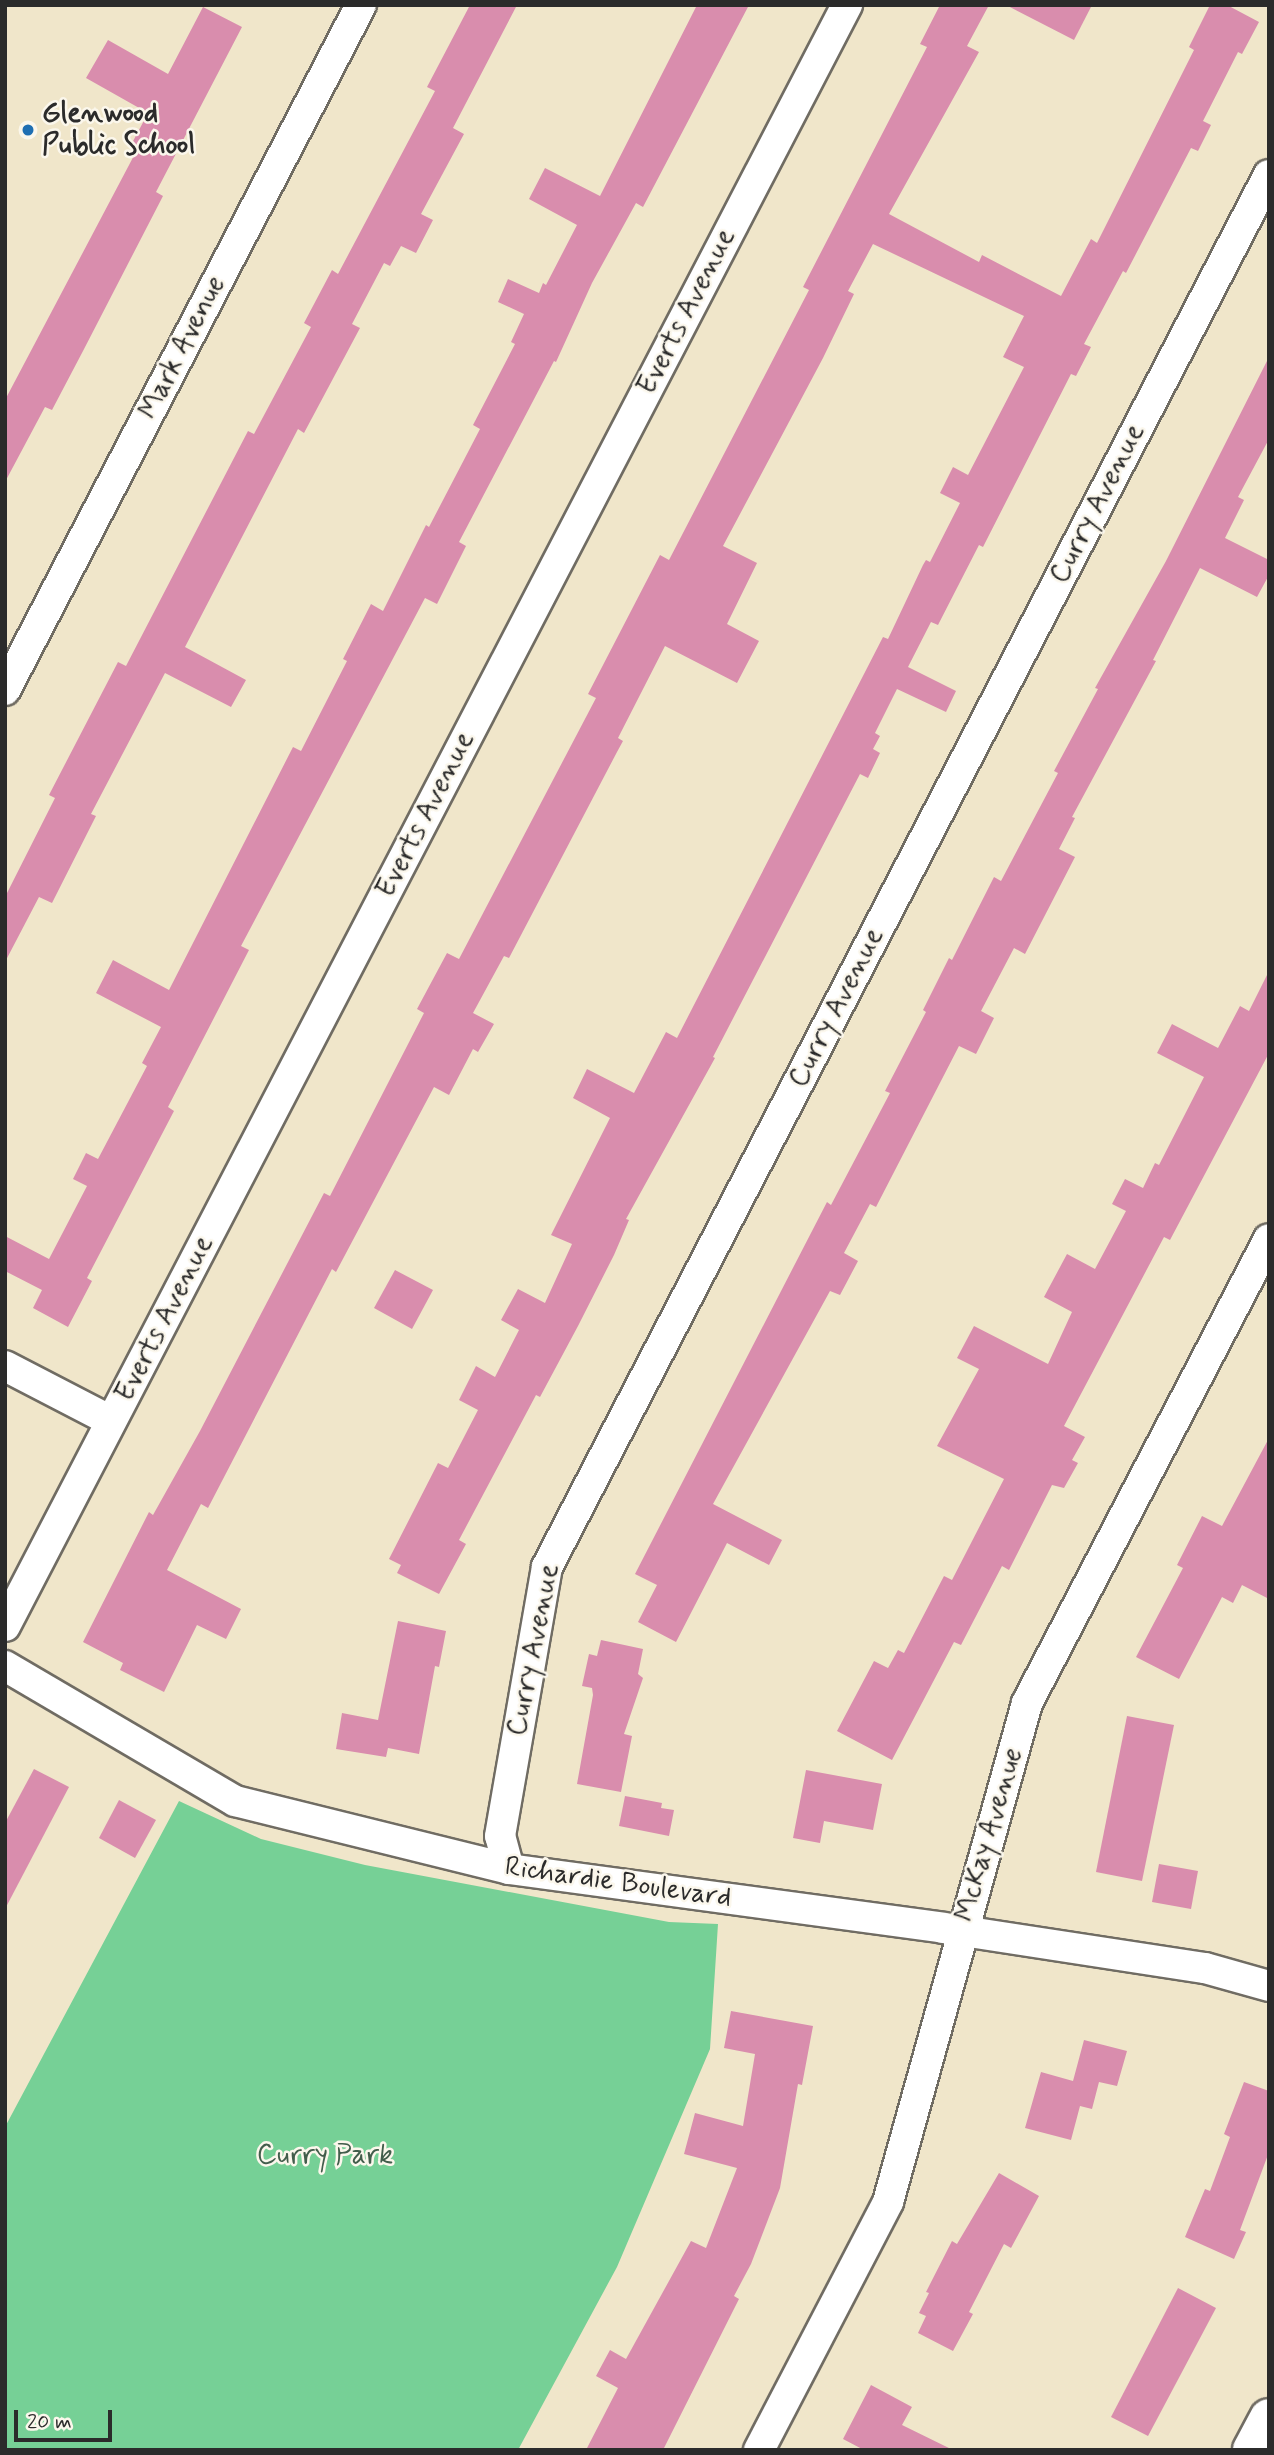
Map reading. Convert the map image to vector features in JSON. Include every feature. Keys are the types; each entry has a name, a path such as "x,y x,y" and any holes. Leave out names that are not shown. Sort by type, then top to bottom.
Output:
{"street":[{"name":"Mark Avenue","path":"5,690 361,5"},
{"name":"Everts Avenue","path":"5,1626 847,5"},
{"name":"Curry Avenue","path":"509,1869 500,1836 547,1566 1269,175"},
{"name":"McKay Avenue","path":"759,2450 888,2202 1027,1703 1269,1239"},
{"path":"5,1366 111,1422"},
{"name":"Richardie Boulevard","path":"5,1666 235,1801 509,1869 962,1931 1205,1968 1269,1986"},
{"path":"1252,2450 1269,2418"}],"green space":[{"name":"Curry Park","path":"179,1801 261,1839 365,1865 669,1922 718,1924 710,2049 617,2267 518,2450 5,2450 5,2127"}],"building":[{"path":"470,5 517,5 453,128 464,134 421,214 433,220 416,253 401,246 390,266 384,263 352,324 360,328 304,433 298,429 185,647 246,680 231,707 165,673 91,814 96,816 52,903 39,897 5,962 5,897 55,798 49,795 118,662 126,666 248,431 254,434 311,327 304,323 332,270 338,274 435,91 427,87"},
{"path":"697,5 749,5 643,207 636,203 592,283 556,362 554,361 459,542 466,546 437,604 425,598 241,946 249,950 168,1107 174,1111 87,1278 92,1281 68,1327 33,1308 42,1290 5,1271 5,1236 49,1259 87,1186 73,1179 86,1153 98,1159 147,1066 142,1063 161,1027 96,993 113,960 169,990 293,747 301,751 347,661 343,659 371,604 383,611 426,525 429,527 480,429 473,425 515,344 511,342 524,314 498,302 508,279 539,293 543,283 546,285 577,225 529,199 545,168 600,196"},
{"path":"940,5 989,5 967,46 979,52 889,214 979,262 982,255 1061,296 1091,239 1097,243 1194,50 1189,47 1210,5 1227,5 1259,22 1242,54 1238,52 1203,121 1211,125 1198,151 1191,148 1126,273 1123,271 1084,344 1091,347 1076,376 1071,374 983,547 979,545 938,625 931,622 908,667 956,691 946,712 897,689 875,733 880,736 873,749 880,753 868,778 860,774 713,1057 715,1058 626,1219 629,1220 614,1255 578,1326 540,1397 536,1395 459,1540 466,1544 439,1594 397,1573 401,1565 389,1559 438,1463 448,1468 478,1410 459,1400 476,1366 495,1377 519,1330 501,1320 518,1289 545,1303 572,1244 551,1235 610,1118 573,1098 587,1069 634,1093 666,1032 677,1038 883,637 888,639 923,565 926,560 930,562 960,503 940,493 953,467 968,475 1024,367 1003,357 1024,316 873,244 848,291 854,294 823,358 723,546 757,563 727,624 759,641 737,683 665,646 618,738 623,741 509,958 504,956 473,1013 494,1024 478,1052 473,1049 449,1095 434,1087 336,1272 332,1269 208,1508 201,1504 167,1570 241,1609 226,1639 197,1625 164,1692 120,1670 123,1663 83,1642 149,1512 153,1515 200,1431 324,1193 330,1196 424,1013 417,1009 447,953 459,959 596,698 588,694 660,555 669,560 809,290 803,287 927,47 920,44"},
{"path":"1006,5 1092,5 1074,40"},
{"path":"203,7 242,27 156,192 163,196 83,351 52,410 45,407 5,482 5,400 138,148 131,145 148,113 86,78 108,40 168,74"},
{"path":"1269,357 1269,439 1238,497 1244,500 1225,538 1269,560 1269,575 1257,597 1200,568 1153,660 1156,661 1072,817 1075,818 1059,849 1075,857 1025,954 1014,948 981,1011 994,1018 976,1054 959,1046 876,1207 870,1204 844,1253 858,1261 840,1295 830,1291 713,1504 782,1540 769,1565 727,1543 676,1642 638,1622 657,1585 635,1574 827,1202 831,1205 890,1093 885,1091 926,1012 923,1010 949,958 952,960 994,877 1001,881 1058,773 1054,771 1098,689 1095,688 1166,561"},
{"path":"1269,971 1269,1053 1170,1240 1164,1237 1064,1426 1085,1437 1072,1460 1078,1463 1064,1488 1052,1485 1009,1570 1002,1566 961,1645 954,1642 892,1760 837,1731 874,1661 888,1668 898,1650 904,1653 944,1576 952,1580 1004,1479 937,1446 979,1369 957,1358 974,1326 1048,1364 1072,1312 1044,1297 1067,1254 1095,1269 1126,1211 1112,1204 1125,1179 1143,1188 1155,1163 1159,1165 1204,1077 1157,1053 1172,1024 1218,1048 1240,1006 1249,1011"},
{"path":"395,1270 433,1290 412,1329 374,1308"},
{"path":"1269,1438 1269,1599 1242,1585 1233,1603 1222,1597 1179,1679 1136,1657 1183,1568 1177,1565 1202,1516 1222,1526"},
{"path":"398,1621 446,1631 439,1667 435,1666 419,1754 388,1748 386,1757 336,1749 342,1713 378,1720"},
{"path":"601,1640 643,1649 638,1674 643,1678 624,1734 632,1736 621,1792 577,1784 593,1695 592,1688 582,1686 589,1654 597,1656"},
{"path":"1127,1716 1174,1725 1142,1881 1096,1872"},
{"path":"34,1769 69,1787 5,1909 5,1823"},
{"path":"806,1770 882,1784 873,1830 824,1821 820,1843 793,1838"},
{"path":"625,1796 662,1803 661,1808 674,1810 669,1836 619,1826"},
{"path":"119,1800 156,1820 135,1858 99,1838"},
{"path":"1159,1864 1198,1871 1191,1909 1152,1902"},
{"path":"731,2011 813,2026 802,2085 798,2084 780,2188 751,2264 734,2296 739,2299 663,2450 586,2450 618,2388 596,2376 610,2350 626,2359 691,2241 706,2248 737,2168 684,2154 695,2113 743,2126 755,2054 724,2048"},
{"path":"1084,2040 1127,2051 1117,2086 1099,2082 1092,2109 1080,2106 1071,2140 1025,2128 1041,2072 1073,2081"},
{"path":"1244,2082 1269,2091 1269,2152 1240,2230 1246,2232 1234,2259 1185,2237 1205,2189 1210,2191 1230,2137 1224,2134"},
{"path":"999,2173 1039,2196 1011,2248 1004,2244 969,2312 973,2314 953,2351 918,2333 926,2316 919,2313 929,2293 926,2292 952,2241 957,2244"},
{"path":"1178,2288 1216,2308 1148,2436 1111,2417"},
{"path":"871,2385 912,2407 902,2425 953,2450 864,2450 843,2439"}],"place":[{"name":"Glenwood Public School","path":"28,130"}]}
